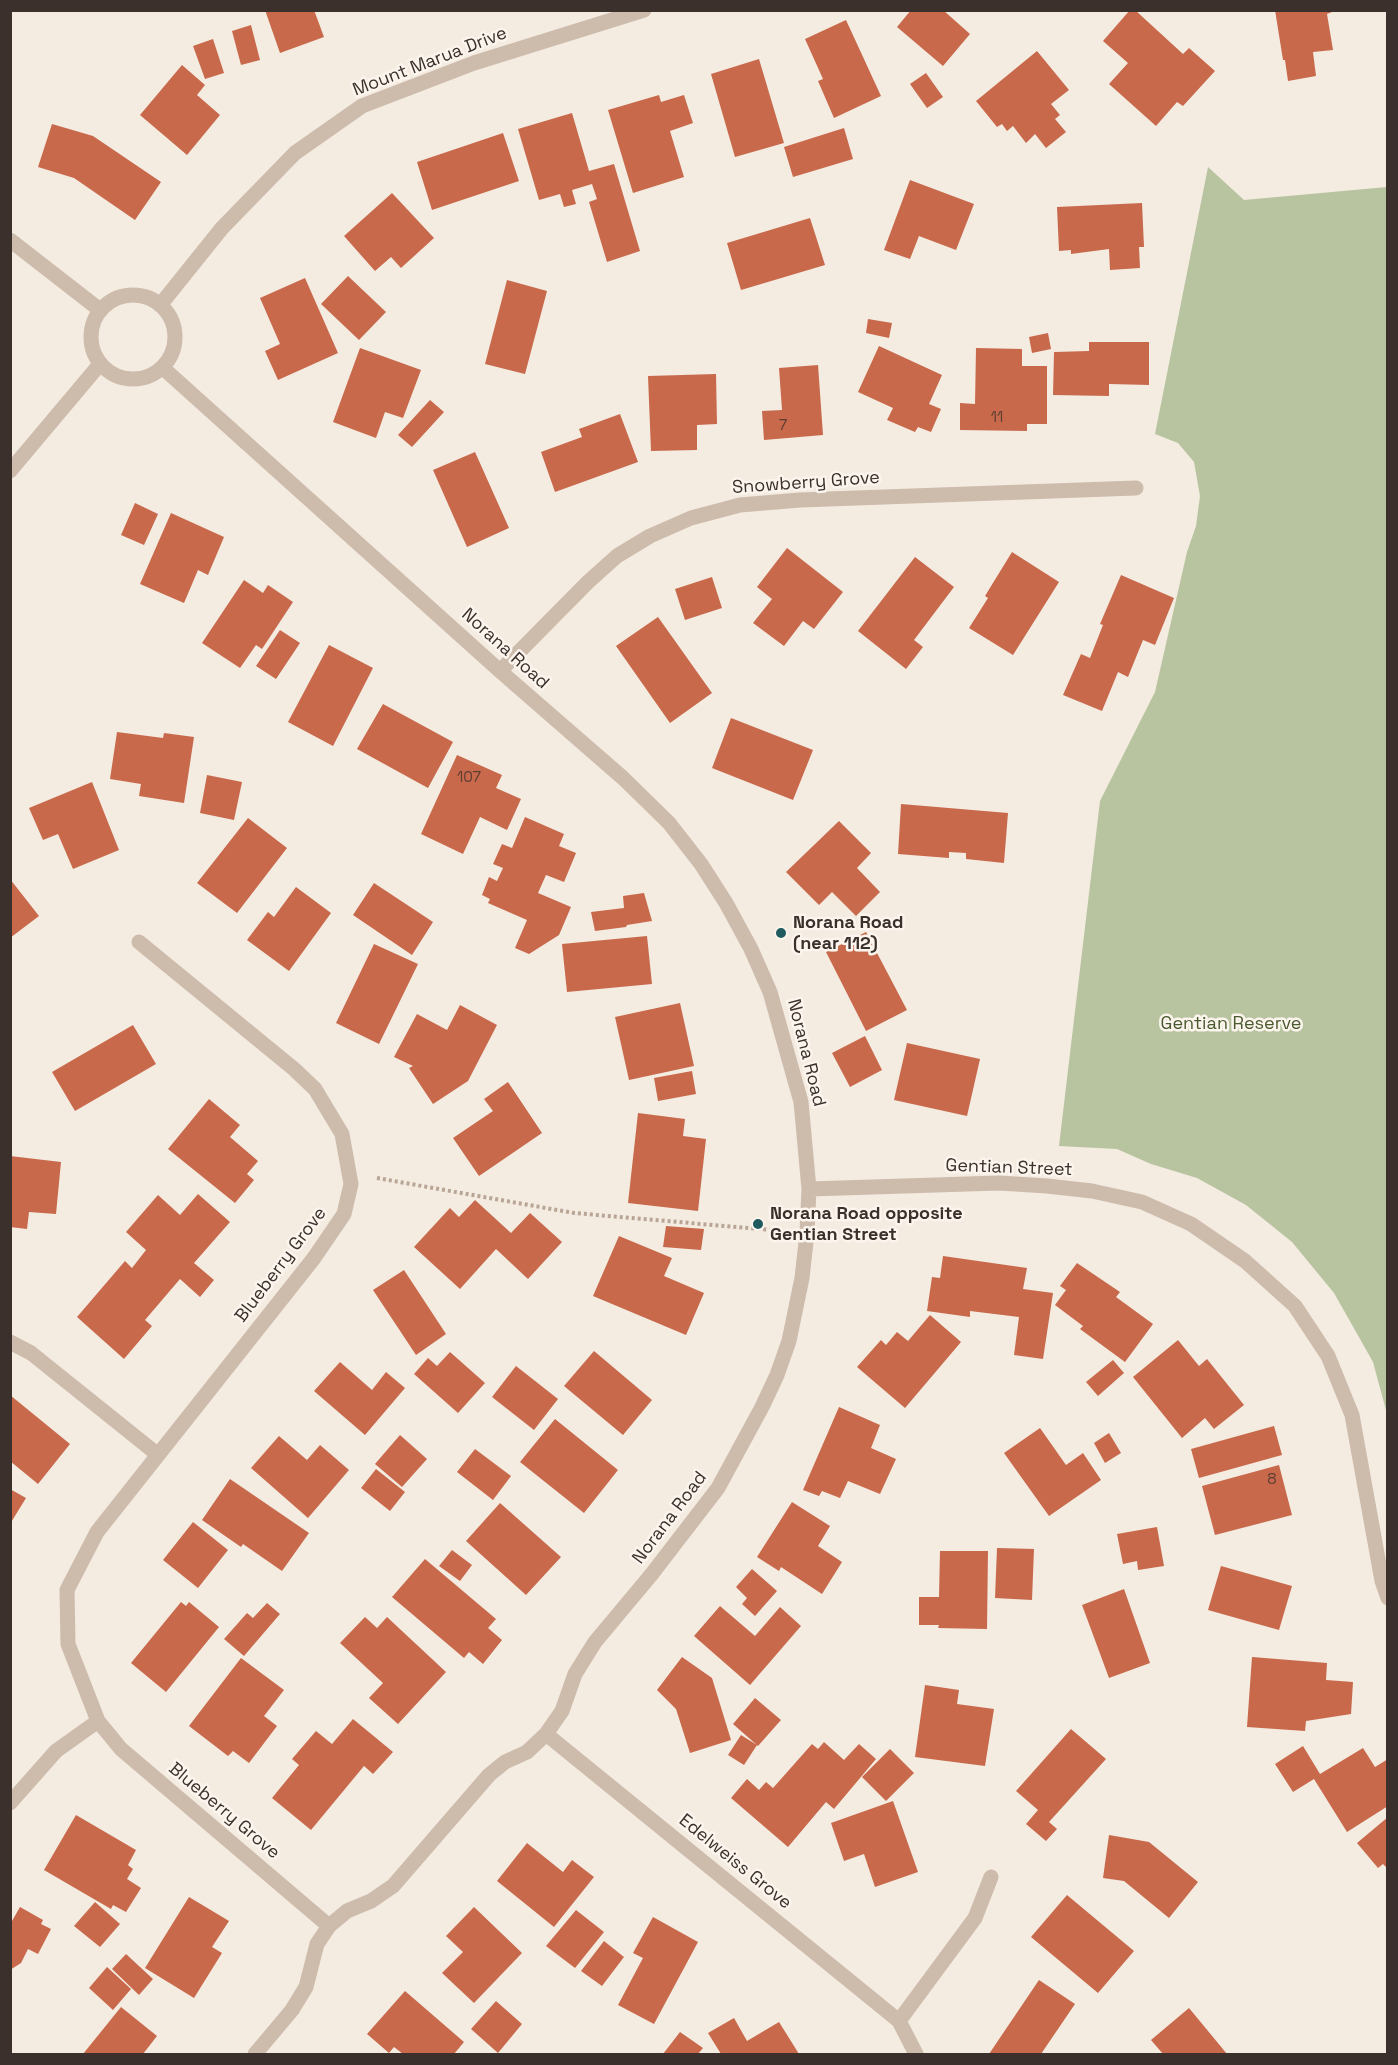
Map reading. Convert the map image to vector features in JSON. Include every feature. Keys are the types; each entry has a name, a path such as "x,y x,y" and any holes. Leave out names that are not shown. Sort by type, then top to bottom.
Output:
{"street":[{"name":"Mount Marua Drive","path":"161,304 222,228 295,153 362,106 474,63 644,10"},
{"path":"10,240 100,310"},
{"path":"136,294 149,297 161,304 170,315 176,328 176,343 172,356 163,368 152,376 124,379 111,373 100,364 93,351 90,337 93,323 100,310 110,301 136,294"},
{"path":"10,471 100,364"},
{"name":"Norana Road","path":"163,368 500,671 623,778 669,823 701,864 726,903 752,949 770,992 801,1102 808,1189 807,1233 802,1278 789,1341 777,1375 744,1443 718,1488 651,1575 595,1642 574,1674 562,1711 546,1734 527,1752 505,1762 489,1775 393,1886 371,1901 347,1911 329,1926 317,1944 306,1987 292,2010 255,2055"},
{"name":"Snowberry Grove","path":"500,671 617,556 650,536 691,518 740,505 800,500 1136,488"},
{"name":"Blueberry Grove","path":"139,942 294,1069 315,1089 342,1134 351,1184 344,1214 314,1258 97,1532 67,1590 68,1644 98,1721 121,1749 329,1926"},
{"name":"Gentian Street","path":"808,1189 999,1184 1047,1185 1092,1191 1142,1202 1191,1224 1245,1261 1294,1306 1328,1356 1352,1415 1382,1581 1388,1598"},
{"path":"10,1342 31,1353 157,1454"},
{"path":"10,1803 56,1751 98,1721"},
{"name":"Edelweiss Grove","path":"546,1734 899,2021 916,2055"},
{"path":"899,2021 975,1918 992,1877"}],"path":[{"path":"350,1173 574,1213 807,1233"}],"green space":[{"name":"Gentian Reserve","path":"1208,167 1244,200 1387,187 1387,1414 1373,1362 1334,1293 1292,1242 1246,1205 1197,1178 1151,1164 1117,1149 1059,1146 1100,801 1155,692 1187,552 1196,526 1200,496 1194,462 1178,443 1155,434"}],"building":[{"path":"265,10 314,10 324,37 280,53"},
{"path":"911,10 943,10 970,34 943,66 897,27"},
{"path":"1130,10 1135,10 1183,54 1189,48 1215,71 1183,106 1177,102 1156,126 1109,84 1128,63 1103,41"},
{"path":"1275,10 1337,10 1327,14 1333,50 1313,52 1316,76 1288,81"},
{"path":"846,20 881,96 834,118 818,81 823,79 805,39"},
{"path":"251,25 260,60 241,65 232,31"},
{"path":"213,39 224,73 205,79 193,46"},
{"path":"1037,51 1069,90 1051,104 1060,115 1055,119 1066,132 1046,148 1035,134 1026,143 1013,126 1007,131 1002,124 997,127 976,101"},
{"path":"759,59 784,143 735,157 711,74"},
{"path":"182,65 205,85 197,95 220,115 187,155 140,115"},
{"path":"926,73 943,97 927,108 910,84"},
{"path":"659,95 661,102 684,95 693,123 670,131 684,177 633,193 608,110"},
{"path":"572,113 589,171 614,164 640,251 607,262 589,202 597,199 592,184 572,190 576,204 564,207 560,194 539,200 518,129"},
{"path":"52,124 93,136 161,182 135,220 74,178 38,167"},
{"path":"844,128 853,159 793,177 784,147"},
{"path":"503,133 519,181 432,210 417,162"},
{"path":"910,180 974,204 956,250 919,236 910,259 884,250"},
{"path":"392,193 434,238 401,268 391,257 375,271 344,236"},
{"path":"1142,203 1144,247 1139,247 1140,268 1110,270 1109,249 1071,254 1071,250 1059,251 1057,207"},
{"path":"810,218 825,265 741,290 727,243"},
{"path":"348,276 386,312 359,340 321,304"},
{"path":"305,278 338,353 278,380 265,351 280,344 260,298"},
{"path":"507,280 547,291 525,374 485,364"},
{"path":"868,319 892,323 889,338 866,333"},
{"path":"1048,333 1051,349 1032,353 1029,337"},
{"path":"1089,342 1149,342 1149,385 1109,384 1109,396 1053,395 1054,352 1089,351"},
{"path":"879,346 942,375 929,404 941,409 931,432 918,427 915,432 887,420 893,408 858,392"},
{"path":"360,348 421,370 403,418 385,412 376,438 333,422"},
{"path":"976,348 1022,349 1022,366 1047,366 1047,424 1027,424 1027,431 960,430 960,403 975,404"},
{"path":"818,365 823,435 764,440 762,411 782,410 779,368"},
{"path":"716,374 717,424 697,425 697,450 651,451 648,376"},
{"path":"430,400 444,412 412,447 398,435"},
{"path":"620,414 638,462 555,492 541,452 582,437 579,429"},
{"path":"475,452 509,528 467,547 433,470"},
{"path":"135,503 158,514 144,545 121,535"},
{"path":"171,513 224,537 208,575 198,570 184,603 140,584"},
{"path":"787,548 843,592 814,629 803,621 784,646 753,623 772,599 757,587"},
{"path":"1012,552 1059,582 1013,655 969,628 988,598 985,596"},
{"path":"915,557 954,587 914,640 923,647 906,669 858,631"},
{"path":"1121,575 1174,598 1155,645 1143,640 1128,677 1118,672 1102,711 1063,695 1081,654 1090,658 1103,625 1100,624"},
{"path":"712,577 722,608 685,620 675,589"},
{"path":"244,580 263,593 268,585 293,602 262,649 256,645 240,668 202,643"},
{"path":"658,617 712,693 670,723 616,646"},
{"path":"280,630 300,643 276,679 256,666"},
{"path":"329,645 373,668 333,746 288,722"},
{"path":"383,704 453,742 428,788 357,749"},
{"path":"731,718 813,750 793,800 712,768"},
{"path":"117,732 163,738 164,733 194,737 184,803 139,796 141,784 110,779"},
{"path":"457,755 502,775 496,788 521,799 507,830 480,817 463,854 421,834"},
{"path":"207,775 242,782 234,820 200,813"},
{"path":"92,782 119,850 73,869 58,834 43,840 29,808"},
{"path":"901,804 1008,813 1004,863 966,859 966,853 949,852 949,858 898,854"},
{"path":"525,817 564,834 559,846 576,853 564,882 546,875 538,893 571,907 559,935 529,954 515,948 527,920 488,903 490,899 482,895 489,877 497,881 503,868 493,864 502,844 512,848"},
{"path":"248,818 287,848 237,913 197,883"},
{"path":"839,821 871,853 857,868 880,892 856,916 832,892 819,905 786,872"},
{"path":"10,879 39,916 10,938"},
{"path":"374,883 433,922 412,955 353,915"},
{"path":"296,887 331,913 289,971 247,940 268,912 274,917"},
{"path":"644,893 652,921 595,931 591,912 624,908 623,896"},
{"path":"866,932 907,1010 866,1031 826,952"},
{"path":"647,936 652,984 567,992 562,944"},
{"path":"374,944 418,964 379,1044 336,1023"},
{"path":"680,1003 694,1066 629,1080 615,1017"},
{"path":"460,1005 497,1025 468,1081 433,1104 409,1068 413,1066 394,1057 417,1014 447,1030"},
{"path":"133,1025 156,1064 75,1111 52,1072"},
{"path":"865,1036 882,1070 850,1087 832,1053"},
{"path":"907,1043 980,1059 967,1116 894,1100"},
{"path":"692,1071 696,1094 658,1101 654,1078"},
{"path":"508,1082 542,1133 479,1176 453,1138 493,1111 484,1099"},
{"path":"209,1099 240,1125 230,1137 258,1161 247,1174 254,1180 235,1203 168,1149"},
{"path":"638,1113 685,1119 683,1136 706,1139 698,1211 628,1203"},
{"path":"10,1156 61,1162 56,1214 29,1212 27,1229 10,1227"},
{"path":"198,1194 230,1222 194,1263 214,1280 200,1297 180,1279 145,1320 152,1326 124,1359 77,1317 125,1261 132,1268 146,1250 126,1232 158,1195 180,1215"},
{"path":"475,1200 511,1233 530,1213 562,1242 528,1279 496,1249 460,1289 414,1247 450,1208 459,1217"},
{"path":"666,1226 704,1229 701,1250 663,1247"},
{"path":"619,1236 672,1258 664,1276 704,1293 686,1335 593,1296"},
{"path":"943,1256 1027,1268 1023,1289 1053,1293 1043,1359 1014,1355 1019,1317 970,1311 970,1317 927,1311 932,1277 940,1278"},
{"path":"1077,1263 1120,1292 1116,1297 1153,1324 1125,1362 1080,1329 1083,1326 1055,1305 1066,1290 1060,1286"},
{"path":"404,1270 446,1334 416,1355 373,1290"},
{"path":"930,1315 961,1342 905,1408 857,1367 881,1340 886,1345 897,1332 908,1341"},
{"path":"1178,1340 1199,1366 1207,1359 1244,1405 1214,1429 1205,1418 1182,1438 1133,1377"},
{"path":"594,1351 652,1400 623,1435 564,1386"},
{"path":"450,1352 485,1383 458,1413 414,1374 428,1358 437,1366"},
{"path":"1113,1360 1124,1373 1098,1396 1086,1382"},
{"path":"340,1362 372,1390 386,1372 405,1388 365,1435 314,1391"},
{"path":"516,1366 558,1399 534,1430 492,1397"},
{"path":"10,1395 70,1444 38,1484 10,1461"},
{"path":"839,1407 880,1425 871,1448 896,1459 880,1494 848,1481 840,1498 822,1491 819,1496 803,1490"},
{"path":"555,1419 618,1470 584,1513 520,1462"},
{"path":"1274,1426 1282,1455 1199,1478 1191,1449"},
{"path":"1040,1428 1066,1465 1083,1453 1101,1480 1049,1516 1004,1453"},
{"path":"1109,1433 1121,1453 1105,1463 1094,1443"},
{"path":"400,1435 427,1459 402,1487 375,1464"},
{"path":"279,1436 307,1460 320,1445 349,1470 308,1518 251,1468"},
{"path":"475,1449 511,1476 493,1500 457,1472"},
{"path":"1279,1465 1292,1515 1215,1535 1202,1486"},
{"path":"376,1469 405,1492 390,1511 361,1488"},
{"path":"230,1479 309,1533 282,1571 243,1544 241,1547 202,1520"},
{"path":"10,1489 26,1498 10,1524"},
{"path":"792,1502 830,1526 818,1546 842,1562 822,1594 781,1567 779,1571 757,1557"},
{"path":"500,1503 561,1557 526,1595 466,1541"},
{"path":"193,1522 228,1550 198,1588 163,1560"},
{"path":"1157,1527 1164,1566 1138,1570 1137,1561 1123,1564 1117,1534"},
{"path":"997,1548 1034,1549 1032,1600 995,1598"},
{"path":"452,1550 472,1565 460,1581 439,1566"},
{"path":"940,1551 988,1551 987,1629 938,1628 939,1625 919,1625 919,1597 939,1597"},
{"path":"425,1559 496,1619 488,1628 502,1640 483,1664 469,1652 464,1658 392,1597"},
{"path":"1221,1566 1292,1586 1279,1630 1208,1610"},
{"path":"752,1569 777,1591 755,1616 742,1604 747,1598 736,1587"},
{"path":"1124,1589 1150,1663 1109,1678 1082,1605"},
{"path":"181,1602 186,1606 189,1602 219,1627 166,1692 131,1663"},
{"path":"267,1603 280,1614 244,1656 224,1639 247,1613 253,1618"},
{"path":"720,1606 755,1636 780,1607 801,1626 750,1685 694,1636"},
{"path":"365,1617 377,1628 387,1617 446,1672 398,1724 369,1698 383,1683 340,1643"},
{"path":"682,1657 712,1678 731,1740 690,1753 676,1709 657,1690"},
{"path":"1252,1657 1327,1663 1326,1680 1353,1682 1351,1714 1306,1721 1305,1731 1247,1727"},
{"path":"241,1658 284,1690 264,1716 277,1726 249,1763 233,1751 228,1756 189,1726"},
{"path":"925,1685 959,1690 957,1704 994,1709 985,1766 915,1757"},
{"path":"755,1698 781,1720 758,1746 733,1724"},
{"path":"353,1719 393,1752 373,1774 364,1766 311,1830 272,1798 299,1765 292,1759 316,1731 332,1744"},
{"path":"1071,1729 1106,1759 1049,1822 1057,1829 1046,1841 1026,1824 1038,1810 1016,1791"},
{"path":"741,1735 757,1745 744,1765 728,1755"},
{"path":"824,1742 844,1760 859,1744 876,1759 834,1809 826,1802 788,1847 731,1798 747,1779 759,1790 766,1782 773,1788 812,1744 818,1749"},
{"path":"1303,1746 1320,1774 1363,1748 1375,1767 1388,1759 1388,1806 1347,1832 1314,1779 1293,1792 1275,1764"},
{"path":"890,1749 914,1773 886,1801 862,1777"},
{"path":"893,1801 918,1872 875,1887 864,1854 844,1861 831,1823"},
{"path":"76,1815 136,1850 128,1865 133,1869 127,1879 141,1888 126,1912 113,1905 111,1909 44,1870"},
{"path":"1388,1817 1388,1869 1383,1864 1378,1868 1357,1843"},
{"path":"1109,1835 1149,1842 1198,1882 1169,1918 1124,1881 1103,1878"},
{"path":"527,1843 563,1872 572,1860 594,1877 554,1927 497,1881"},
{"path":"1067,1895 1134,1951 1098,1993 1031,1937"},
{"path":"189,1897 229,1921 212,1947 222,1953 194,1998 145,1968"},
{"path":"95,1902 120,1924 100,1947 74,1926"},
{"path":"20,1907 43,1920 41,1924 51,1929 38,1954 28,1949 21,1963 10,1970 10,1920 12,1921"},
{"path":"474,1907 522,1953 474,2003 442,1973 463,1952 446,1936"},
{"path":"576,1910 604,1932 575,1968 546,1946"},
{"path":"653,1917 698,1942 654,2024 618,2005 643,1958 633,1953"},
{"path":"604,1941 624,1957 602,1986 581,1971"},
{"path":"126,1954 153,1979 139,1995 112,1969"},
{"path":"107,1967 131,1989 113,2010 89,1988"},
{"path":"1039,1980 1075,2004 1041,2054 989,2054"},
{"path":"405,1991 464,2042 454,2054 403,2054 394,2047 389,2053 367,2034"},
{"path":"496,2001 522,2024 498,2053 471,2029"},
{"path":"121,2007 157,2036 143,2054 83,2054"},
{"path":"1189,2008 1227,2054 1163,2054 1151,2040"},
{"path":"734,2018 747,2041 779,2022 799,2054 721,2054 708,2033"},
{"path":"680,2032 703,2048 698,2054 663,2054"}],"place":[{"name":"Norana Road (near 112)","path":"781,933"},
{"name":"Norana Road opposite Gentian Street","path":"758,1224"}]}
